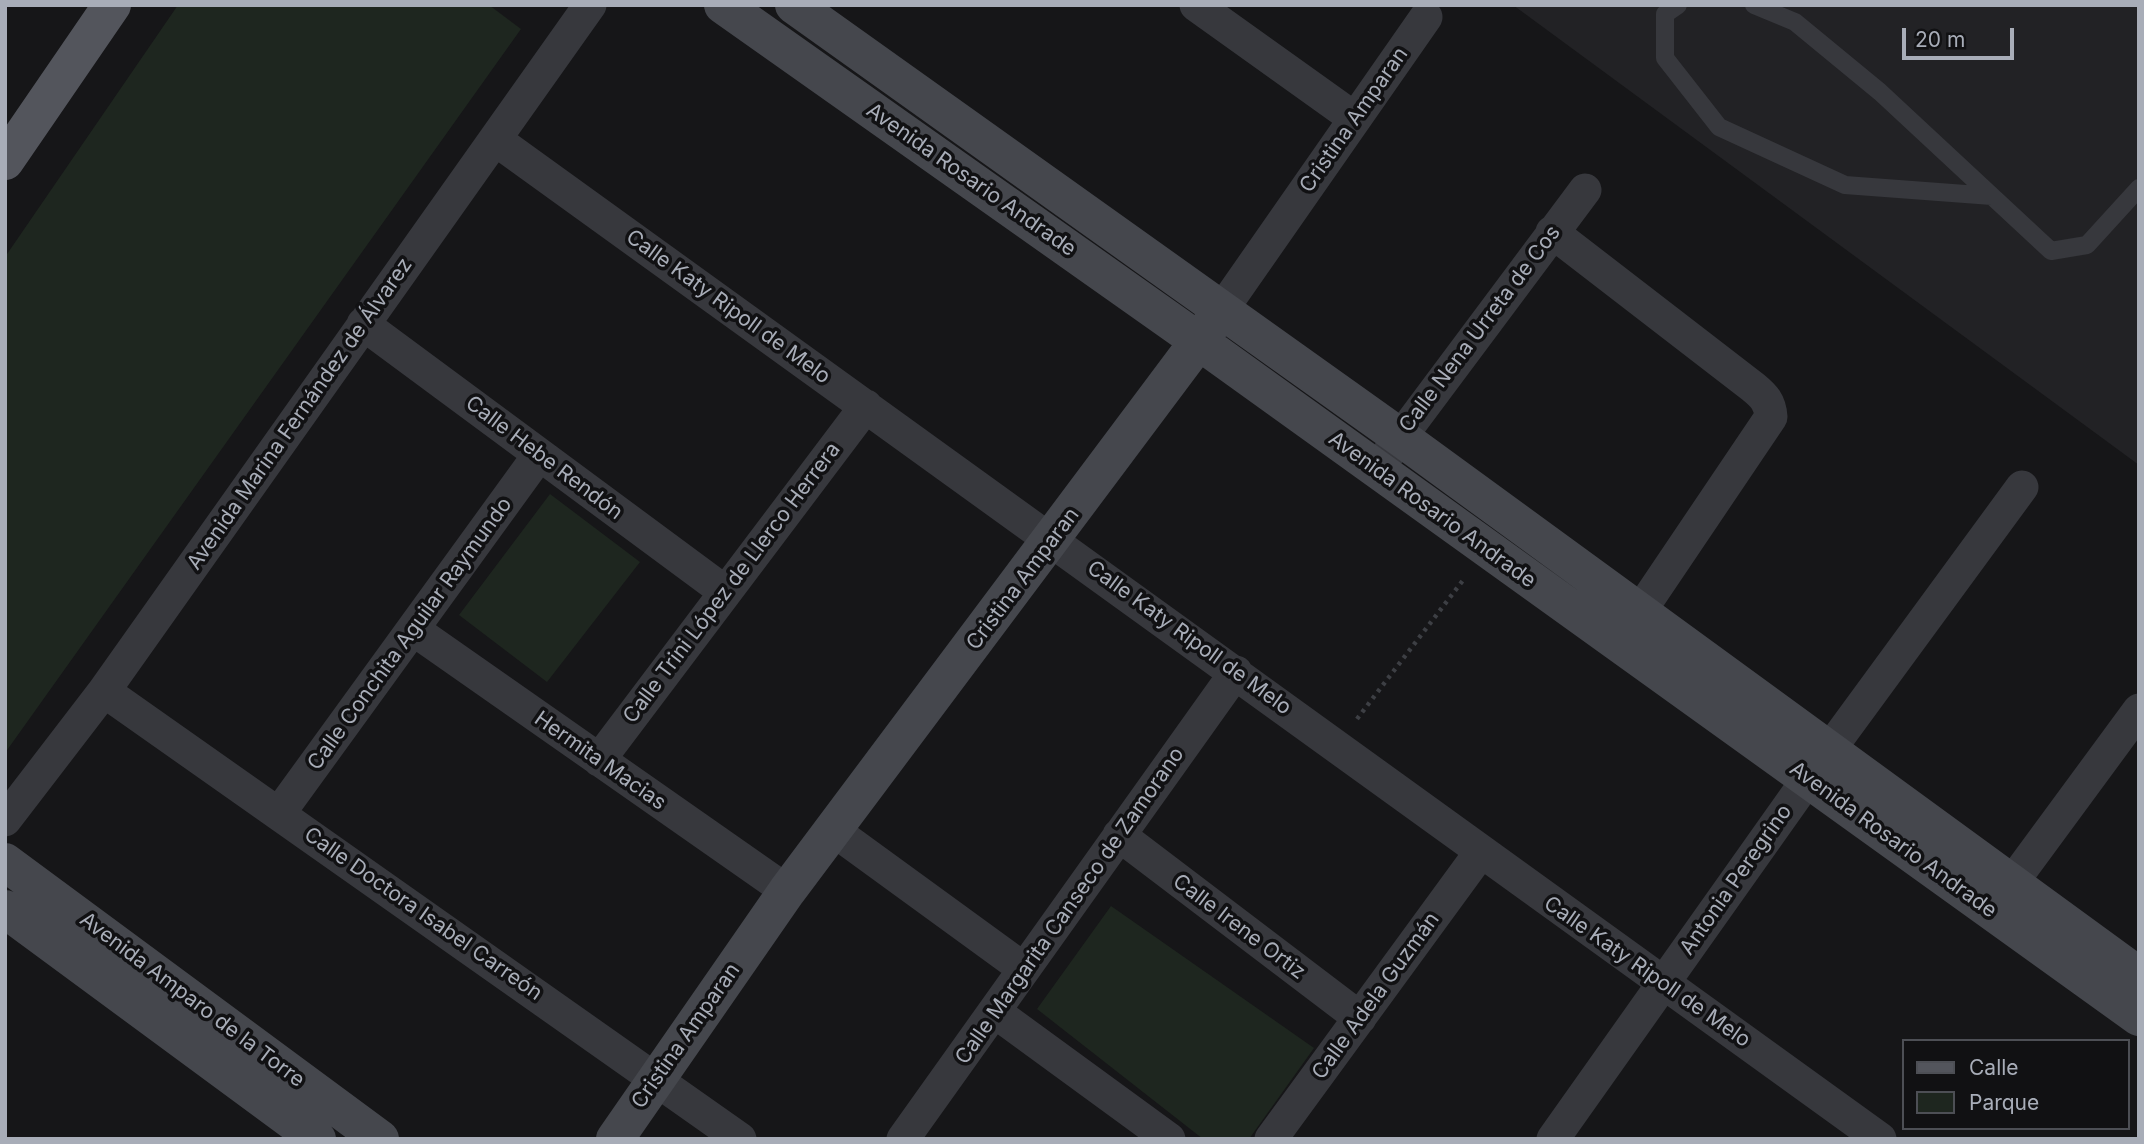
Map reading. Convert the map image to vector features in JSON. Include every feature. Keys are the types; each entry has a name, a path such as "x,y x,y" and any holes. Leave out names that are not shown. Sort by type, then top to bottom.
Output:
{"main road":[{"path":"5,161 112,5"}],"street":[{"name":"Avenida Marina Fernández de Álvarez","path":"5,820 104,691 590,5"},
{"name":"Avenida Rosario Andrade","path":"723,5 1210,326 1400,437 1629,627 1818,765 2002,896 2139,976"},
{"name":"Avenida Rosario Andrade","path":"794,5 1210,326 1376,470 1486,549 1629,627"},
{"path":"1196,5 1354,118"},
{"name":"Cristina Amparan","path":"615,1139 787,891 1053,540 1210,326 1426,17"},
{"name":"Calle Katy Ripoll de Melo","path":"496,140 1663,983 1842,1128 1880,1139"},
{"name":"Calle Nena Urreta de Cos","path":"1376,470 1586,190"},
{"path":"1552,233 1766,397 1771,407 1771,417 1629,627"},
{"name":"Calle Hebe Rendón","path":"363,324 724,592"},
{"name":"Calle Trini López de Llerco Herrera","path":"599,760 866,406"},
{"name":"Calle Conchita Aguilar Raymundo","path":"280,812 539,455"},
{"name":"Antonia Peregrino","path":"1553,1139 1818,765 2022,487"},
{"name":"Hermita Macias","path":"414,630 787,891"},
{"name":"Calle Margarita Canseco de Zamorano","path":"903,1139 1236,672"},
{"name":"Calle Doctora Isabel Carreón","path":"104,691 280,812 740,1139"},
{"path":"2002,896 2139,710"},
{"path":"833,830 1024,969"},
{"name":"Calle Irene Ortiz","path":"1119,835 1360,1018"},
{"name":"Calle Adela Guzmán","path":"1271,1139 1480,853"},
{"name":"Avenida Amparo de la Torre","path":"5,862 380,1139"},
{"name":"Avenida Rosario Andrade","path":"2002,896 2139,1017"},
{"name":"Avenida Amparo de la Torre","path":"5,909 317,1139"},
{"path":"995,1012 1169,1139"}],"lane":[{"path":"1678,5 1665,13 1665,58 1719,127 1845,185 1992,195"},
{"path":"1754,5 1795,22 1880,92 2051,251 2088,245 2139,188"}],"path":[{"path":"1337,745 1486,549"}],"shaded area":[{"path":"1513,5 2139,5 2139,465"}],"green space":[{"path":"178,5 489,5 521,29 5,753 5,257"},
{"path":"550,494 640,562 547,682 459,615"},
{"path":"1111,906 1314,1048 1249,1139 1203,1139 1037,1009"}]}
